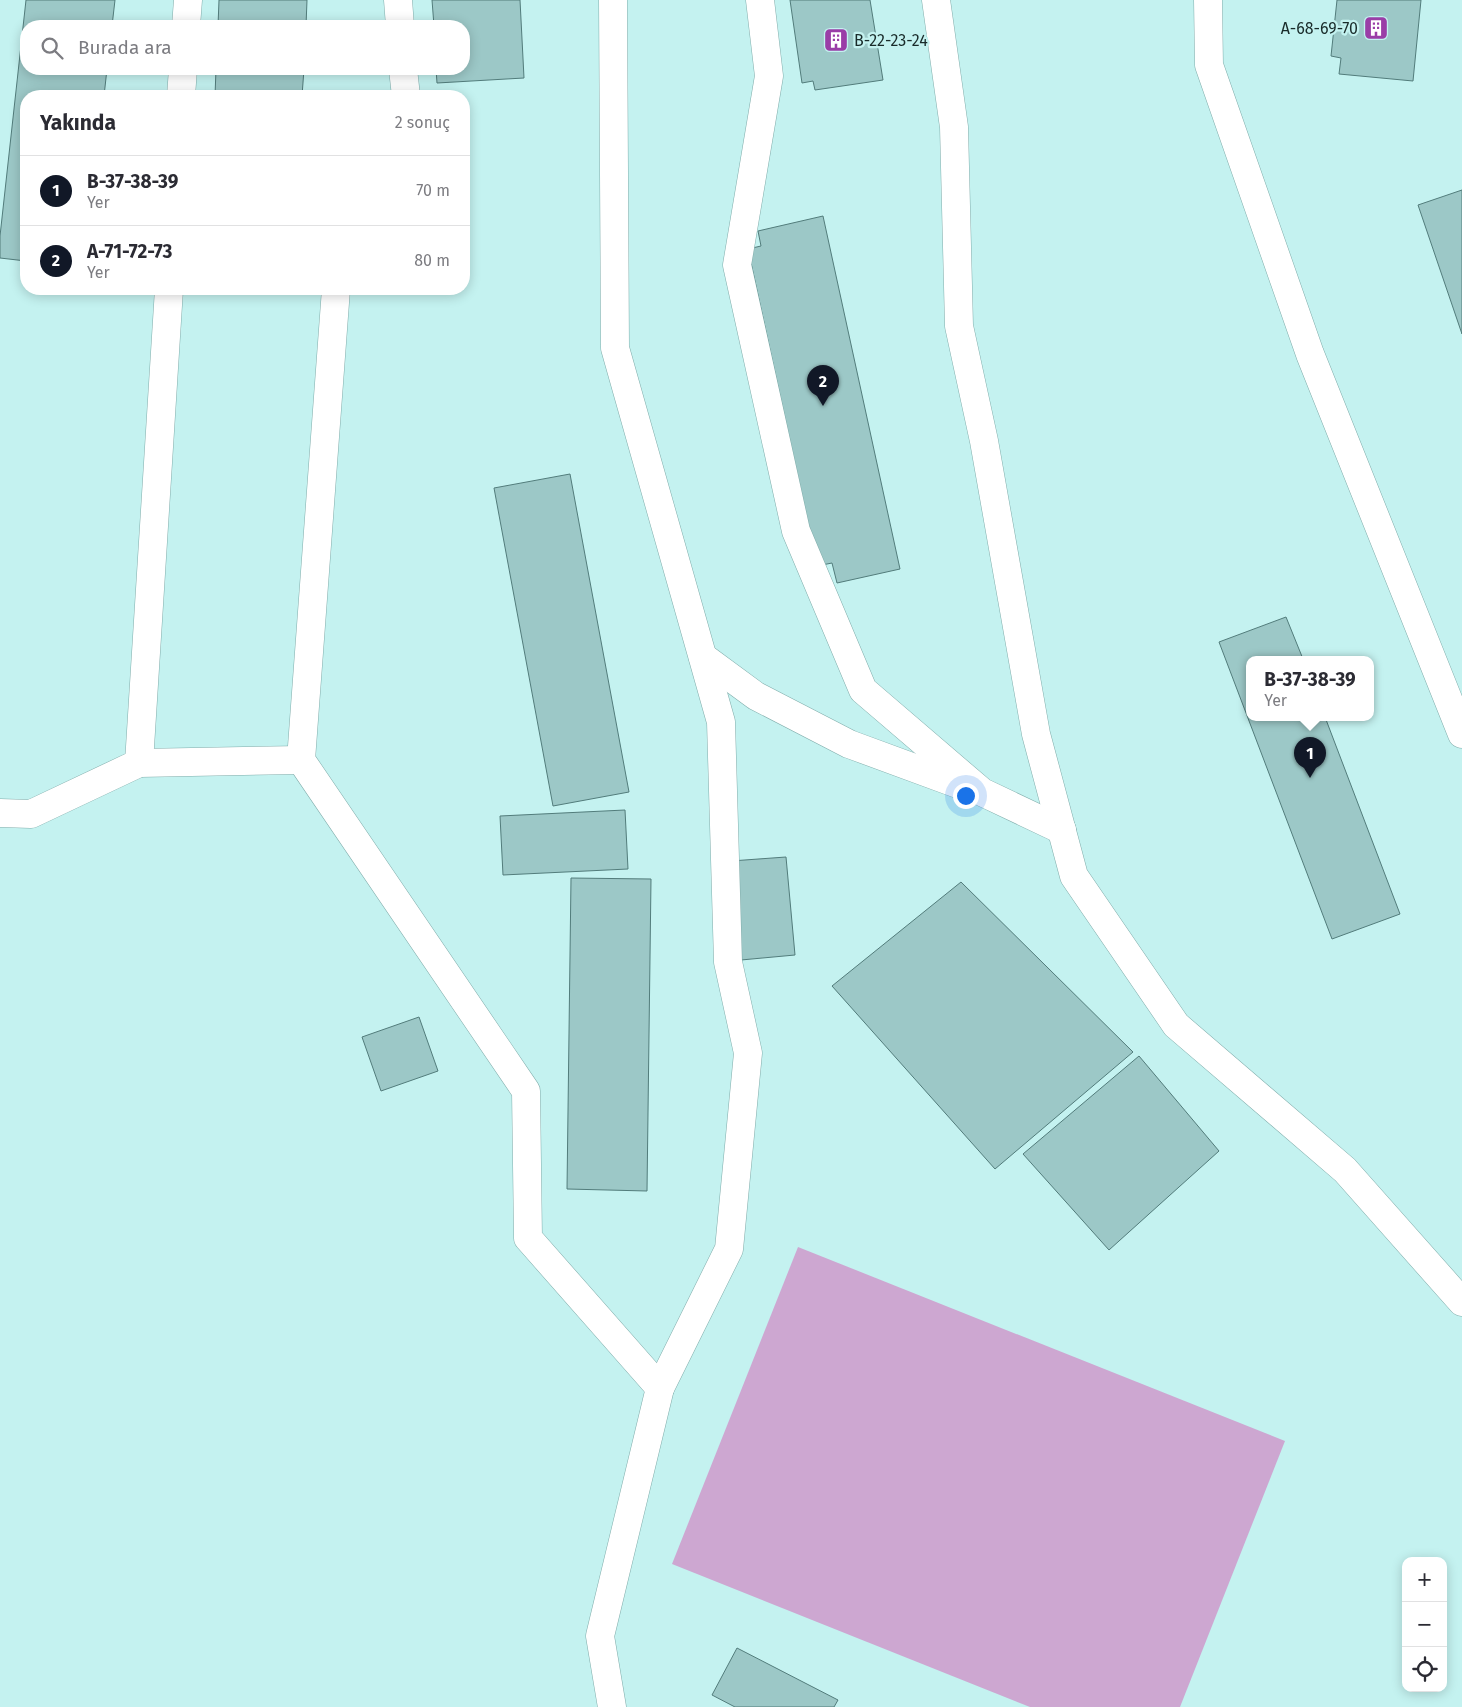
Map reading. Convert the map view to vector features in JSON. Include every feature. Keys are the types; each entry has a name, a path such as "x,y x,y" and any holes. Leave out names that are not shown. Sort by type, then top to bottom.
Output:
{"street":[{"path":"186,20 188,0"},
{"path":"398,0 400,20"},
{"path":"612,1707 600,1636 660,1388 729,1249 748,1053 728,962 722,722 615,348 613,0"},
{"path":"760,0 769,76 736,265 796,531 863,690 982,792"},
{"path":"936,0 954,127 960,326 984,442 1036,734 1074,876 1176,1026 1345,1170 1462,1302"},
{"path":"1208,0 1208,65 1310,354 1462,734"},
{"path":"181,90 183,75"},
{"path":"404,75 406,90"},
{"path":"139,762 169,295"},
{"path":"336,295 301,760 526,1090 528,1238 660,1388"},
{"path":"703,657 756,696 849,744 982,792 1062,830"},
{"path":"0,813 32,814 139,762 301,760"}],"shaded area":[{"path":"798,1247 1285,1441 1180,1707 1030,1707 672,1564"}],"building":[{"path":"26,0 115,0 113,20 24,20"},
{"path":"219,0 307,0 306,20 218,20"},
{"path":"432,0 520,0 524,78 437,83 436,75 470,75 470,20 434,20"},
{"name":"B-22-23-24","path":"790,0 870,0 883,80 815,90 813,81 802,83"},
{"name":"A-68-69-70","path":"1337,0 1421,0 1413,81 1339,74 1341,58 1331,56"},
{"path":"20,54 20,75 106,75 105,90 20,90 20,260 0,258 0,236"},
{"path":"216,75 304,75 302,90 215,90"},
{"path":"1462,190 1462,334 1418,205"},
{"path":"823,216 900,569 837,583 832,563 817,566 748,249 761,246 758,231"},
{"path":"570,474 629,792 553,806 494,488"},
{"path":"1286,617 1302,656 1246,656 1246,713 1219,642"},
{"path":"1249,721 1327,721 1400,914 1332,939"},
{"path":"625,810 628,869 503,875 500,816"},
{"path":"786,857 795,955 741,960 731,861"},
{"path":"571,878 651,879 647,1191 567,1189"},
{"path":"961,882 1133,1052 995,1169 832,986"},
{"path":"419,1017 438,1071 381,1091 362,1037"},
{"path":"1139,1056 1219,1151 1109,1250 1023,1154"},
{"path":"737,1648 838,1700 834,1707 735,1707 712,1695"}],"place":[{"name":"A-68-69-70","path":"1376,28"},
{"name":"B-22-23-24","path":"836,40"},
{"name":"A-71-72-73","path":"823,406"},
{"name":"B-37-38-39","path":"1310,778"}]}
